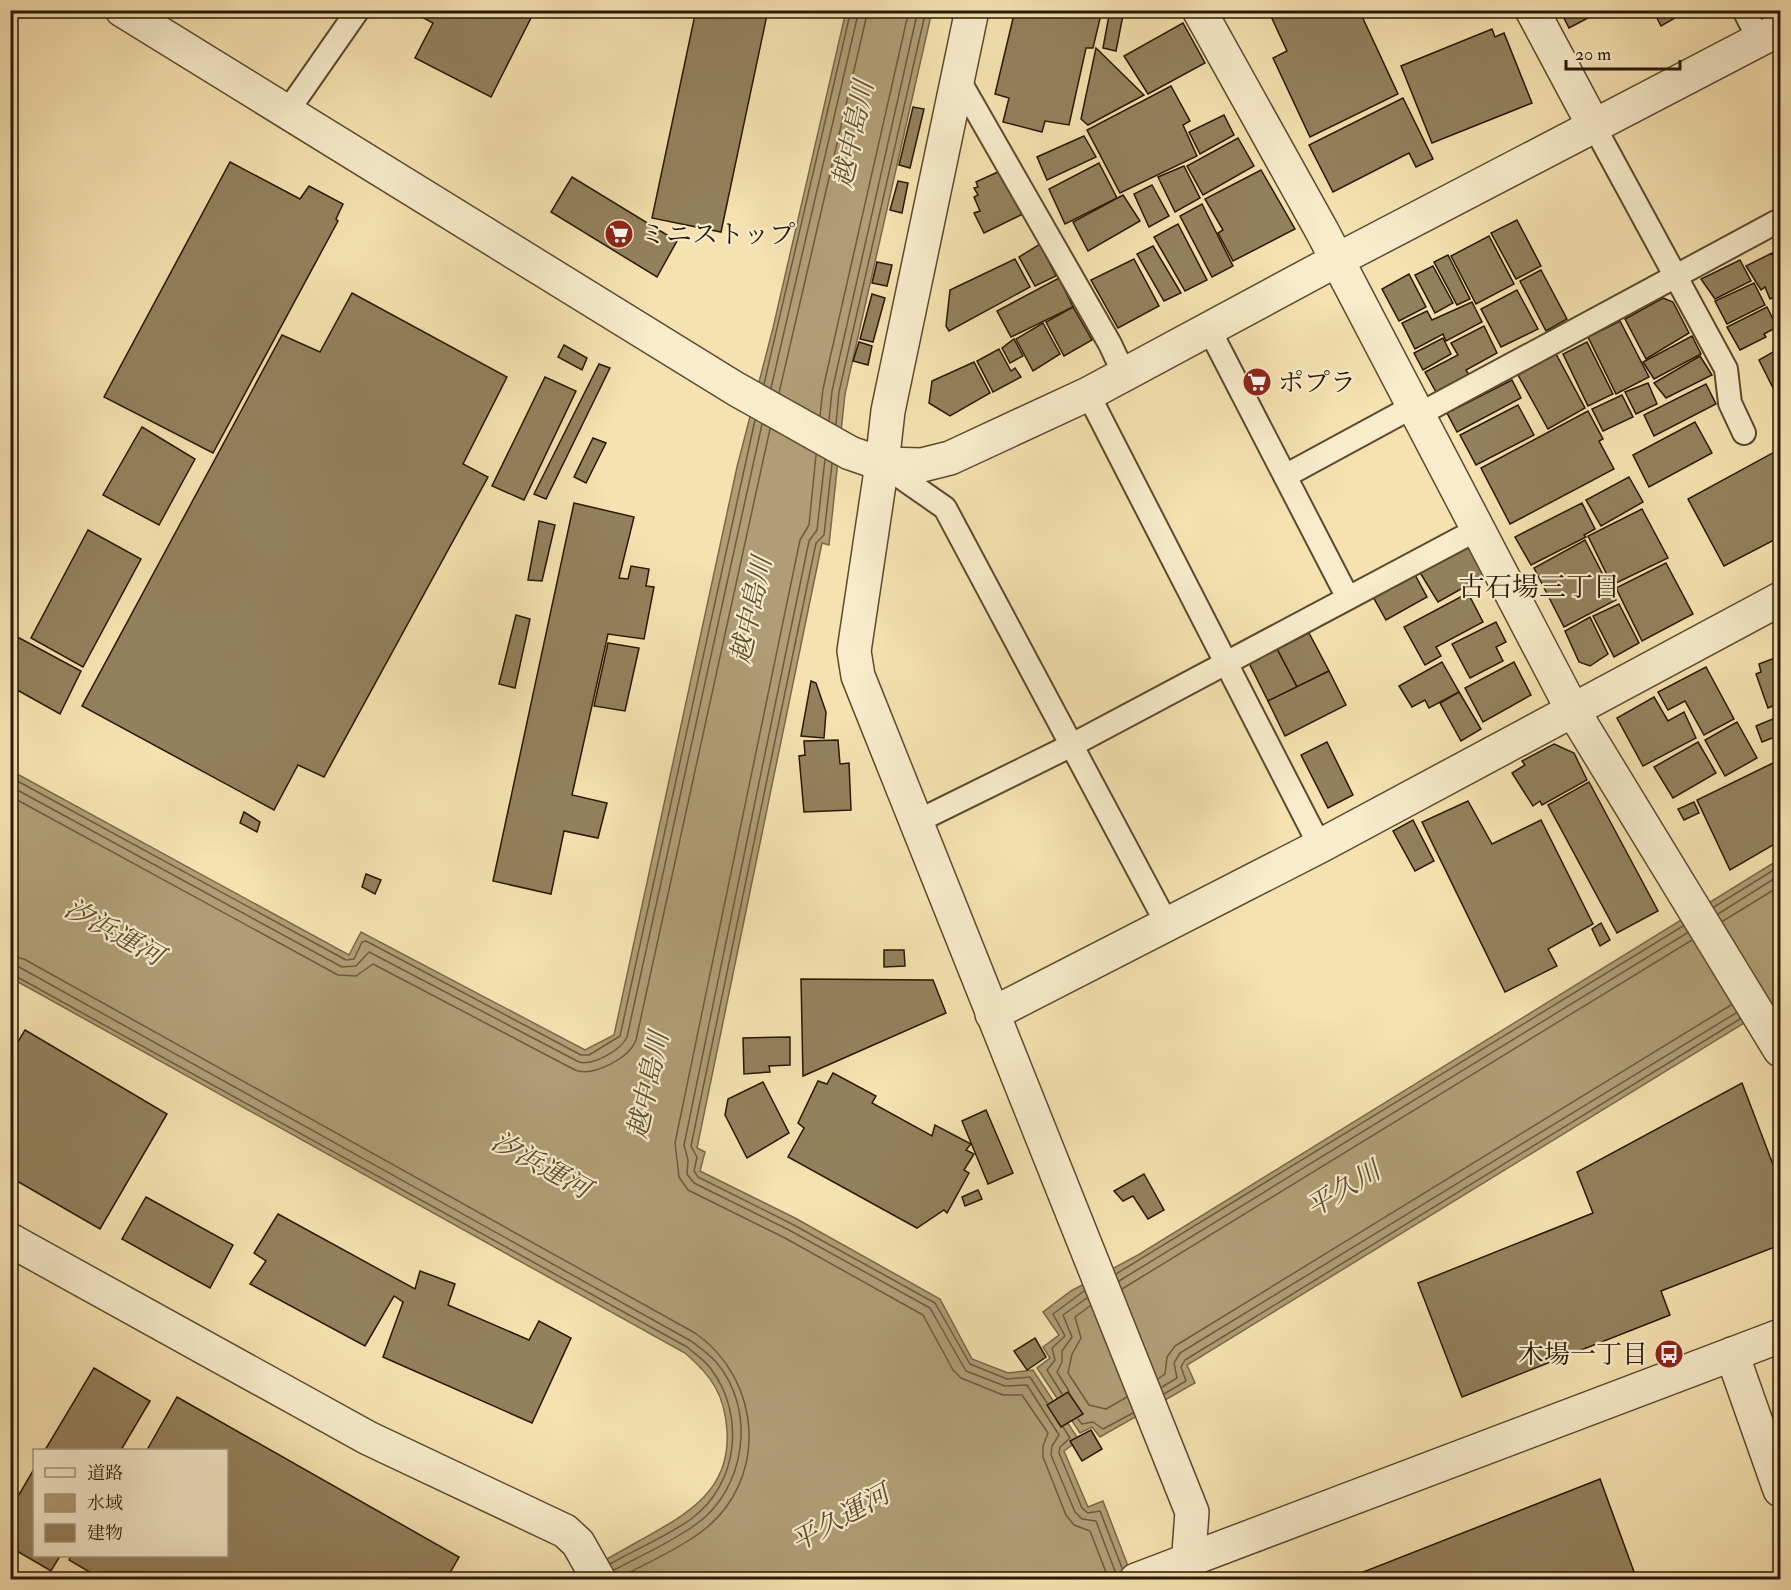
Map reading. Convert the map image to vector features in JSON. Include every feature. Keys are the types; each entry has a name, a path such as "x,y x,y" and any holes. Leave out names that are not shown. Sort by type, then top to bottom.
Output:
{"street":[{"path":"122,10 736,389 850,453 882,464 922,465 950,458 1088,394 1337,260 1595,128 1770,34"},
{"path":"972,10 956,75 888,411 854,651 858,676 867,701 918,821 992,1014 1192,1512 1188,1569"},
{"path":"1199,10 1337,260 1572,710 1780,1050"},
{"path":"1532,10 1595,128"},
{"path":"992,1014 1320,846 1780,598"},
{"path":"10,1240 368,1438 565,1531 578,1543 599,1580"},
{"path":"1136,1580 1188,1569 1780,1336"},
{"path":"1732,1354 1780,1490"}],"lane":[{"path":"287,112 358,10"},
{"path":"1744,10 1770,34"},
{"path":"956,75 1099,324 1124,374"},
{"path":"1595,128 1726,369 1730,403 1744,433"},
{"path":"1285,476 1416,411 1780,220"},
{"path":"1209,329 1348,598"},
{"path":"1088,394 1320,846"},
{"path":"882,464 945,508 1167,924"},
{"path":"918,821 1072,745 1478,529"}],"water":[{"path":"846,11 932,11 845,394 829,545 822,543 697,1148 705,1152 700,1171 795,1218 940,1299 972,1359 1008,1373 1033,1370 1079,1440 1064,1451 1088,1507 1103,1501 1133,1579 570,1579 673,1521 702,1499 713,1486 726,1452 726,1418 720,1396 702,1369 685,1353 11,978 10,770 349,955 361,932 585,1050 614,1035 737,467 773,328"},
{"name":"平久川","path":"1780,859 1780,1001 1187,1365 1195,1383 1100,1437 1092,1427 1080,1433 1037,1368 1050,1358 1043,1347 1059,1335 1043,1312 1071,1291 1138,1255"}],"building":[{"path":"409,10 535,10 491,97 415,58 433,23"},
{"path":"696,10 768,10 721,232 652,218"},
{"path":"1015,10 1102,10 1093,48 1086,48 1069,125 1045,121 1042,132 1003,122 1009,98 995,94"},
{"path":"1110,10 1124,10 1116,51 1103,48"},
{"path":"1268,10 1359,10 1398,94 1310,137 1273,58 1287,51"},
{"path":"1560,10 1603,10 1569,28"},
{"path":"1653,10 1683,10 1684,13 1661,26"},
{"path":"1183,23 1205,63 1148,94 1124,56"},
{"path":"1492,29 1495,37 1504,33 1532,103 1432,143 1401,66"},
{"path":"1096,48 1144,95 1088,125 1081,119"},
{"path":"1171,86 1190,121 1183,125 1197,156 1120,193 1087,130"},
{"path":"1403,98 1433,159 1416,167 1409,153 1333,192 1309,145"},
{"path":"913,107 924,109 910,168 899,165"},
{"path":"1224,115 1234,135 1200,154 1189,132"},
{"path":"1084,136 1096,157 1047,180 1037,157"},
{"path":"1238,138 1254,166 1203,195 1187,166"},
{"path":"230,162 300,199 309,186 343,204 336,219 338,221 213,453 104,397"},
{"path":"1099,163 1117,198 1065,224 1049,189"},
{"path":"1184,166 1200,198 1175,212 1158,177"},
{"path":"1261,170 1295,229 1233,261 1218,233 1223,230 1205,199"},
{"path":"1000,171 1023,214 984,233 974,213 980,211 974,197 978,195 974,188 978,187 976,182"},
{"path":"572,177 677,241 657,277 551,212"},
{"path":"898,181 908,183 902,213 890,210"},
{"path":"1152,185 1169,216 1149,227 1134,194"},
{"path":"1123,195 1140,221 1088,251 1073,222"},
{"path":"1202,204 1233,266 1212,277 1180,216"},
{"path":"1517,220 1541,266 1516,279 1491,233"},
{"path":"1178,224 1207,280 1185,291 1154,237"},
{"path":"1489,236 1514,284 1476,304 1451,256"},
{"path":"1040,244 1056,276 1035,286 1019,257"},
{"path":"1153,246 1181,293 1164,301 1137,254"},
{"path":"1772,253 1780,272 1780,294 1770,299 1765,287 1761,290 1746,266"},
{"path":"1448,255 1470,299 1457,305 1434,262"},
{"path":"1015,259 1030,287 949,331 946,326 950,290"},
{"path":"1134,259 1159,306 1118,328 1091,280"},
{"path":"1740,260 1751,281 1715,299 1701,279"},
{"path":"877,262 892,265 887,286 872,283"},
{"path":"1433,266 1453,303 1435,313 1415,275"},
{"path":"1541,270 1567,319 1546,331 1520,281"},
{"path":"1409,274 1426,307 1399,321 1382,289"},
{"path":"1059,278 1073,307 1011,337 997,311"},
{"path":"1754,283 1765,305 1727,324 1715,301"},
{"path":"1517,290 1538,329 1501,347 1481,309"},
{"path":"352,293 507,377 463,464 488,477 324,777 298,765 274,810 82,706 282,335 320,352"},
{"path":"872,294 885,298 873,342 860,339"},
{"path":"1663,298 1673,302 1689,333 1646,359 1625,319"},
{"path":"1472,302 1482,322 1446,341 1443,334 1415,349 1402,323 1427,311 1432,320"},
{"path":"1073,307 1092,340 1064,356 1046,322"},
{"path":"1767,307 1777,327 1764,334 1766,337 1740,350 1727,327"},
{"path":"1620,321 1649,377 1616,394 1588,337"},
{"path":"1043,323 1060,354 1033,371 1016,339"},
{"path":"1484,326 1497,353 1466,370 1469,375 1436,392 1425,372 1458,355 1451,343"},
{"path":"1692,336 1701,354 1654,379 1643,362"},
{"path":"1443,338 1451,354 1423,370 1414,353"},
{"path":"1014,339 1023,356 1010,363 1002,348"},
{"path":"859,342 872,346 868,365 853,361"},
{"path":"1587,342 1613,394 1588,406 1563,354"},
{"path":"564,345 587,358 582,370 558,357"},
{"path":"1780,348 1780,384 1773,388 1759,360"},
{"path":"999,349 1011,371 1015,368 1021,377 993,392 977,361"},
{"path":"1556,354 1585,408 1548,429 1518,375"},
{"path":"1700,356 1712,375 1666,398 1654,383"},
{"path":"974,362 990,393 950,416 929,403 932,381"},
{"path":"599,364 610,368 546,499 534,494"},
{"path":"545,377 576,391 524,500 492,486"},
{"path":"1512,380 1521,398 1457,432 1447,413"},
{"path":"1648,383 1657,404 1636,414 1625,392"},
{"path":"1706,384 1716,404 1654,436 1644,415"},
{"path":"1622,395 1633,417 1603,431 1592,409"},
{"path":"1518,405 1534,435 1476,465 1460,435"},
{"path":"1588,411 1603,439 1599,441 1614,469 1510,524 1481,468"},
{"path":"1695,422 1712,453 1649,487 1633,455"},
{"path":"142,427 195,459 159,525 103,495"},
{"path":"593,438 606,443 586,483 574,477"},
{"path":"1780,449 1780,537 1724,566 1688,499"},
{"path":"1629,477 1643,502 1601,526 1586,500"},
{"path":"574,503 634,517 619,578 628,579 631,566 649,569 646,586 654,587 644,639 608,634 572,795 607,803 598,838 564,831 551,894 493,881"},
{"path":"1582,503 1595,529 1584,535 1586,537 1531,565 1515,537"},
{"path":"1642,509 1668,558 1612,585 1588,536"},
{"path":"539,521 555,525 542,581 528,580"},
{"path":"88,530 141,559 83,667 31,638"},
{"path":"1585,540 1616,600 1564,627 1534,568"},
{"path":"1468,543 1486,575 1438,602 1419,571"},
{"path":"1666,563 1693,614 1642,641 1616,588"},
{"path":"1414,573 1427,597 1386,620 1372,595"},
{"path":"1468,593 1483,622 1436,647 1441,656 1425,665 1404,627"},
{"path":"1619,604 1639,643 1614,657 1593,616"},
{"path":"516,615 530,619 515,688 499,684"},
{"path":"1590,617 1608,654 1590,666 1579,662 1565,631"},
{"path":"1496,622 1506,642 1496,647 1503,661 1470,678 1452,644"},
{"path":"10,633 81,671 60,714 10,686"},
{"path":"1309,633 1329,671 1297,687 1277,649"},
{"path":"608,643 639,648 625,711 594,706"},
{"path":"1277,649 1297,687 1268,701 1249,663"},
{"path":"1780,656 1780,703 1768,708 1756,674 1761,672 1759,664"},
{"path":"1442,662 1459,692 1429,708 1425,700 1412,707 1399,686"},
{"path":"1514,662 1531,695 1483,722 1465,688"},
{"path":"1706,667 1734,719 1704,735 1685,701 1668,710 1658,692"},
{"path":"1329,671 1346,705 1285,736 1268,701"},
{"path":"811,681 816,683 826,712 824,738 801,736"},
{"path":"1459,692 1481,729 1461,741 1440,703"},
{"path":"1654,697 1668,721 1684,712 1696,738 1643,766 1617,718"},
{"path":"1780,716 1780,735 1762,742 1756,726"},
{"path":"1737,722 1757,758 1725,776 1705,740"},
{"path":"838,740 840,764 849,763 851,810 804,812 799,756 805,755 804,741"},
{"path":"1327,742 1353,795 1328,808 1301,755"},
{"path":"1698,742 1716,773 1673,798 1654,767"},
{"path":"1554,744 1574,753 1587,780 1542,805 1540,801 1533,806 1512,773 1525,765 1522,761"},
{"path":"1773,763 1777,773 1780,773 1780,841 1730,870 1697,800"},
{"path":"1589,782 1658,911 1617,933 1548,805"},
{"path":"1468,801 1492,844 1541,820 1593,924 1548,949 1557,966 1505,992 1422,822"},
{"path":"1694,802 1699,813 1684,820 1678,809"},
{"path":"244,812 260,822 257,832 240,823"},
{"path":"1413,820 1434,861 1415,871 1393,831"},
{"path":"366,874 381,880 375,894 362,887"},
{"path":"1601,923 1610,940 1600,946 1592,929"},
{"path":"884,950 904,950 905,966 884,967"},
{"path":"801,979 933,980 946,1013 803,1076"},
{"path":"25,1030 167,1114 100,1229 10,1177 10,1055"},
{"path":"790,1037 790,1065 769,1066 770,1072 744,1074 743,1038"},
{"path":"833,1073 876,1096 872,1103 932,1136 935,1125 971,1144 966,1150 974,1154 964,1170 969,1173 947,1213 944,1210 917,1228 788,1157 804,1128 798,1123 818,1081 827,1084"},
{"path":"763,1082 789,1133 747,1158 725,1115 728,1099"},
{"path":"1742,1083 1780,1183 1780,1245 1661,1291 1670,1315 1462,1397 1418,1283 1593,1213 1577,1172"},
{"path":"986,1110 1013,1173 988,1184 962,1121"},
{"path":"1144,1174 1164,1210 1148,1219 1133,1196 1123,1201 1114,1191"},
{"path":"978,1190 982,1199 965,1206 962,1197"},
{"path":"146,1197 233,1245 210,1288 122,1239"},
{"path":"278,1214 415,1289 420,1271 455,1284 448,1305 529,1340 539,1321 571,1338 532,1423 383,1357 403,1302 394,1296 365,1346 250,1284 266,1261 254,1253"},
{"path":"1035,1338 1046,1357 1027,1370 1014,1351"},
{"path":"94,1368 150,1401 122,1449 46,1449"},
{"path":"1068,1392 1083,1414 1061,1427 1047,1405"},
{"path":"177,1397 459,1557 446,1580 103,1580 69,1560 70,1557 228,1557 228,1449 148,1449"},
{"path":"1091,1430 1102,1449 1082,1461 1070,1441"},
{"path":"33,1471 33,1557 59,1557 51,1571 10,1547 10,1510"},
{"path":"1600,1479 1637,1580 1343,1580"}],"place":[{"name":"ミニストップ","path":"619,234"},
{"name":"ポプラ","path":"1257,382"},
{"name":"木場一丁目","path":"1669,1354"}],"district":[{"name":"古石場三丁目","path":"1539,587"}],"water label":[{"name":"越中島川","path":"853,134"},
{"name":"越中島川","path":"751,610"},
{"name":"汐浜運河","path":"114,932"},
{"name":"越中島川","path":"648,1085"},
{"name":"汐浜運河","path":"541,1165"},
{"name":"平久運河","path":"840,1518"}]}
